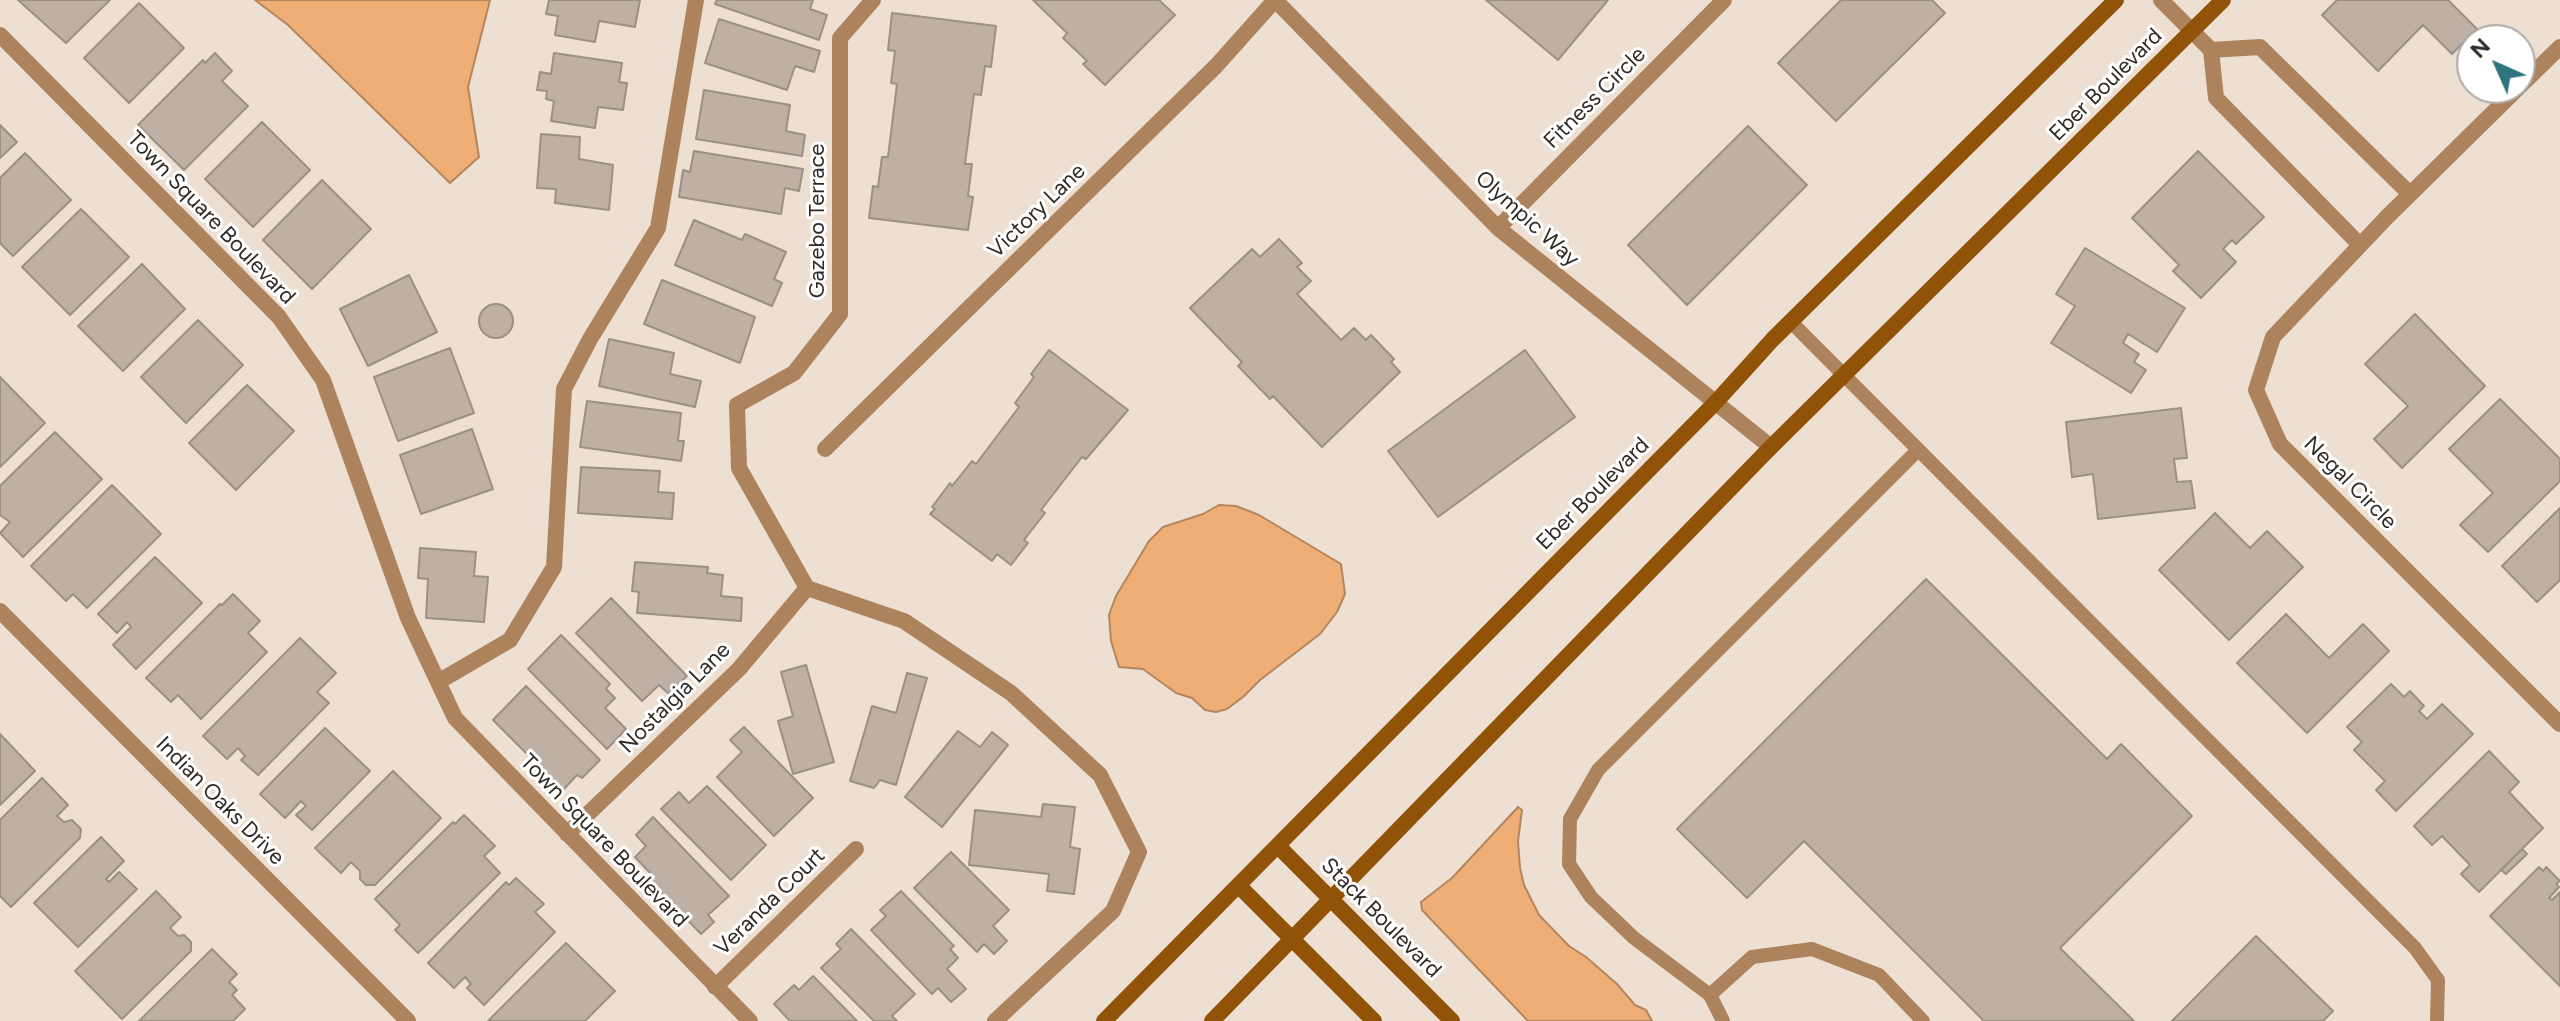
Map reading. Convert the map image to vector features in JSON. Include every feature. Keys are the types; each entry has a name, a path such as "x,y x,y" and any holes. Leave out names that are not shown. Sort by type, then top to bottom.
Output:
{"street":[{"path":"438,682 510,640 554,567 564,389 590,339 658,228 696,0"},
{"name":"Gazebo Terrace","path":"807,588 739,468 737,405 794,373 840,314 840,38 873,0"},
{"name":"Olympic Way","path":"1275,0 1498,228 1771,447"},
{"name":"Victory Lane","path":"825,449 1216,66 1275,0"},
{"name":"Fitness Circle","path":"1498,228 1724,0"},
{"name":"Eber Boulevard","path":"1104,1021 1715,403 1791,322 2116,0"},
{"path":"2161,0 2211,50 2216,98 2360,245"},
{"name":"Eber Boulevard","path":"1212,1021 1771,447 2223,0"},
{"name":"Town Square Boulevard","path":"0,35 279,317 323,380 408,618 455,718 750,1021"},
{"path":"2211,50 2260,47 2410,194"},
{"name":"Negal Circle","path":"2536,70 2560,47"},
{"name":"Negal Circle","path":"2502,104 2273,337 2256,390 2280,444 2560,724"},
{"path":"807,588 904,621 1011,693 1100,775 1139,852 1113,911 995,1021"},
{"name":"Nostalgia Lane","path":"567,834 739,669 807,588"},
{"name":"Indian Oaks Drive","path":"0,611 408,1021"},
{"name":"Stack Boulevard","path":"1278,846 1452,1021"},
{"name":"Veranda Court","path":"715,987 856,849"},
{"path":"1239,886 1374,1021"}],"lane":[{"path":"1791,322 2415,948 2438,980 2437,1021"},
{"path":"1723,1021 1710,995 1634,938 1591,897 1569,864 1570,819 1598,770 1918,450"},
{"path":"1710,995 1752,957 1812,949 1879,975 1923,1021"}],"shaded area":[{"path":"255,0 490,0 468,87 479,157 450,183 288,25"},
{"path":"1219,505 1236,506 1259,515 1341,564 1345,594 1337,612 1320,634 1227,709 1216,712 1205,710 1192,698 1176,693 1143,669 1119,667 1111,641 1109,615 1116,596 1149,541 1163,527 1203,514"},
{"path":"1518,807 1522,810 1518,841 1520,868 1524,885 1539,915 1569,946 1617,984 1635,1005 1646,1010 1652,1021 1528,1021 1422,910 1421,902 1452,878"}],"building":[{"path":"18,0 110,0 66,43"},
{"path":"549,0 640,0 635,27 599,21 595,42 555,35 558,16 546,14"},
{"path":"717,0 813,0 810,9 827,15 819,40 715,4"},
{"path":"1033,0 1159,0 1175,15 1105,85 1083,64 1087,61 1063,38 1067,33"},
{"path":"1486,0 1608,0 1558,60"},
{"path":"1841,0 1932,0 1945,13 1836,121 1778,63"},
{"path":"2337,0 2448,0 2472,24 2456,24 2456,50 2452,54 2423,25 2378,71 2322,15"},
{"path":"139,3 184,48 129,103 84,58"},
{"path":"892,13 996,26 991,67 985,66 981,95 974,94 965,164 972,164 968,196 973,197 968,230 869,218 873,186 878,187 882,157 888,157 897,84 891,83 895,51 888,50"},
{"path":"719,19 820,51 814,72 795,66 787,90 705,63"},
{"path":"215,53 232,71 222,81 248,106 184,170 138,125 203,60 205,63"},
{"path":"554,53 622,63 619,82 627,83 623,110 598,107 595,128 551,121 554,101 546,99 547,91 537,90 540,72 551,74"},
{"path":"704,90 790,105 786,131 805,135 802,156 696,139"},
{"path":"262,122 310,170 253,227 205,179"},
{"path":"0,125 17,142 0,158"},
{"path":"1748,126 1807,185 1687,305 1628,245"},
{"path":"541,134 580,137 579,159 613,165 609,210 555,203 556,189 537,188"},
{"path":"694,151 803,169 799,191 785,188 781,214 679,197 683,170 690,172"},
{"path":"2198,151 2264,217 2236,244 2232,240 2223,249 2236,262 2201,298 2173,271 2179,265 2132,218"},
{"path":"25,153 71,200 13,256 0,243 0,178"},
{"path":"322,180 371,229 312,289 263,240"},
{"path":"81,209 129,257 70,315 22,267"},
{"path":"694,220 742,240 745,234 786,252 774,279 782,283 772,306 675,265"},
{"path":"1279,239 1302,263 1297,267 1311,281 1297,294 1341,340 1354,328 1366,340 1371,335 1394,359 1391,362 1400,372 1322,447 1273,396 1270,399 1238,366 1242,362 1190,308 1252,249 1260,257"},
{"path":"2085,248 2185,308 2157,352 2128,334 2123,343 2139,354 2134,362 2146,370 2131,393 2051,343 2075,306 2056,294"},
{"path":"142,264 185,309 123,371 78,326"},
{"path":"409,275 437,332 368,366 340,309"},
{"path":"662,280 755,317 740,363 644,324"},
{"path":"496,304 508,309 513,321 508,333 496,338 484,333 479,321 484,309"},
{"path":"2415,314 2485,386 2402,468 2374,439 2408,406 2365,364"},
{"path":"198,320 243,365 186,423 141,377"},
{"path":"609,339 674,353 670,374 701,381 695,407 599,386"},
{"path":"450,348 474,413 398,441 374,377"},
{"path":"1049,350 1128,410 1086,459 1082,457 1041,510 1045,513 1024,540 1028,543 1011,565 997,554 992,561 930,514 950,483 952,486 972,461 976,464 1019,407 1015,403"},
{"path":"1525,350 1575,417 1438,517 1388,451"},
{"path":"0,377 45,423 0,467"},
{"path":"247,385 294,431 236,490 189,443"},
{"path":"2500,399 2560,459 2560,481 2488,552 2460,525 2493,493 2449,449"},
{"path":"587,401 681,413 678,441 684,441 681,461 580,447"},
{"path":"2181,408 2187,458 2174,459 2177,482 2191,481 2195,508 2098,519 2093,474 2072,477 2066,422"},
{"path":"472,429 493,489 421,514 400,455"},
{"path":"55,432 102,479 23,557 0,533 10,522 0,515 0,486"},
{"path":"581,467 660,471 658,492 674,493 672,519 578,513"},
{"path":"112,485 161,534 87,608 73,594 66,601 31,566"},
{"path":"2560,508 2560,580 2537,602 2502,566"},
{"path":"2215,513 2250,548 2267,531 2303,567 2229,640 2159,570"},
{"path":"420,548 476,552 474,576 488,577 484,622 426,618 428,579 418,578"},
{"path":"155,557 202,603 136,669 113,645 131,627 127,622 117,633 98,614"},
{"path":"635,562 708,567 707,573 723,575 721,596 742,598 741,621 637,613 639,592 632,591"},
{"path":"1926,579 2107,759 2121,744 2192,816 2060,948 2134,1021 1984,1021 1804,841 1747,898 1677,829"},
{"path":"233,594 260,621 248,633 267,652 201,719 178,695 171,702 146,678"},
{"path":"611,598 687,676 669,694 659,685 642,701 576,633"},
{"path":"2286,614 2329,658 2363,624 2389,651 2307,733 2237,663"},
{"path":"561,635 610,684 606,689 615,698 605,708 626,729 607,749 528,669"},
{"path":"300,638 336,673 317,692 329,703 258,775 241,760 245,756 238,748 227,759 203,736"},
{"path":"806,665 834,762 793,774 778,721 793,716 781,672"},
{"path":"907,673 927,678 896,785 880,780 874,788 850,781 872,706 896,713"},
{"path":"2391,684 2404,697 2410,691 2424,706 2419,711 2427,719 2442,704 2473,734 2396,811 2376,790 2385,781 2354,750 2362,742 2347,727"},
{"path":"526,686 600,760 582,778 577,775 563,790 493,720"},
{"path":"744,727 813,798 774,836 717,777 742,752 730,740"},
{"path":"325,728 370,771 312,830 296,815 306,806 301,801 285,818 260,794"},
{"path":"958,731 980,747 992,732 1008,745 942,827 905,797"},
{"path":"0,734 35,771 0,805"},
{"path":"2489,751 2519,782 2509,792 2543,828 2479,892 2461,874 2470,865 2442,836 2432,845 2414,826"},
{"path":"393,771 441,818 375,885 366,885 360,879 360,871 351,862 341,873 315,848"},
{"path":"42,778 68,805 57,816 64,822 72,820 81,829 80,838 11,907 0,896 0,820"},
{"path":"707,786 766,845 731,880 661,809 679,792 689,803"},
{"path":"1043,804 1075,807 1070,847 1080,849 1074,894 1047,891 1049,874 969,865 975,810 1041,817"},
{"path":"464,815 495,846 484,856 500,873 418,953 395,930 400,925 375,899 453,822 455,824"},
{"path":"653,817 729,896 708,915 714,922 701,934 650,881 653,876 635,857 646,846 636,835"},
{"path":"101,837 124,861 106,879 109,882 119,872 137,889 78,947 34,903"},
{"path":"2522,849 2527,854 2506,874 2501,870"},
{"path":"951,852 1009,910 993,926 1007,941 994,954 984,944 977,952 914,888"},
{"path":"2539,867 2543,871 2546,867 2560,881 2556,884 2559,887 2549,898 2552,900 2560,892 2560,986 2490,916"},
{"path":"516,878 544,904 535,912 555,932 484,1005 467,988 471,984 465,977 454,988 428,963 506,882 509,885"},
{"path":"156,891 181,917 170,928 191,942 191,951 122,1019 75,971"},
{"path":"901,891 954,946 950,949 958,958 947,969 966,989 951,1002 938,988 932,994 871,930 886,916 880,910"},
{"path":"851,929 915,994 892,1016 897,1021 874,1021 821,968 841,949 836,944"},
{"path":"2256,936 2333,1011 2323,1021 2172,1021"},
{"path":"566,943 615,991 585,1021 488,1021"},
{"path":"212,949 237,974 229,982 237,990 232,995 245,1009 233,1021 139,1021"},
{"path":"813,976 857,1021 790,1021 774,1004 794,985 799,990"}]}
